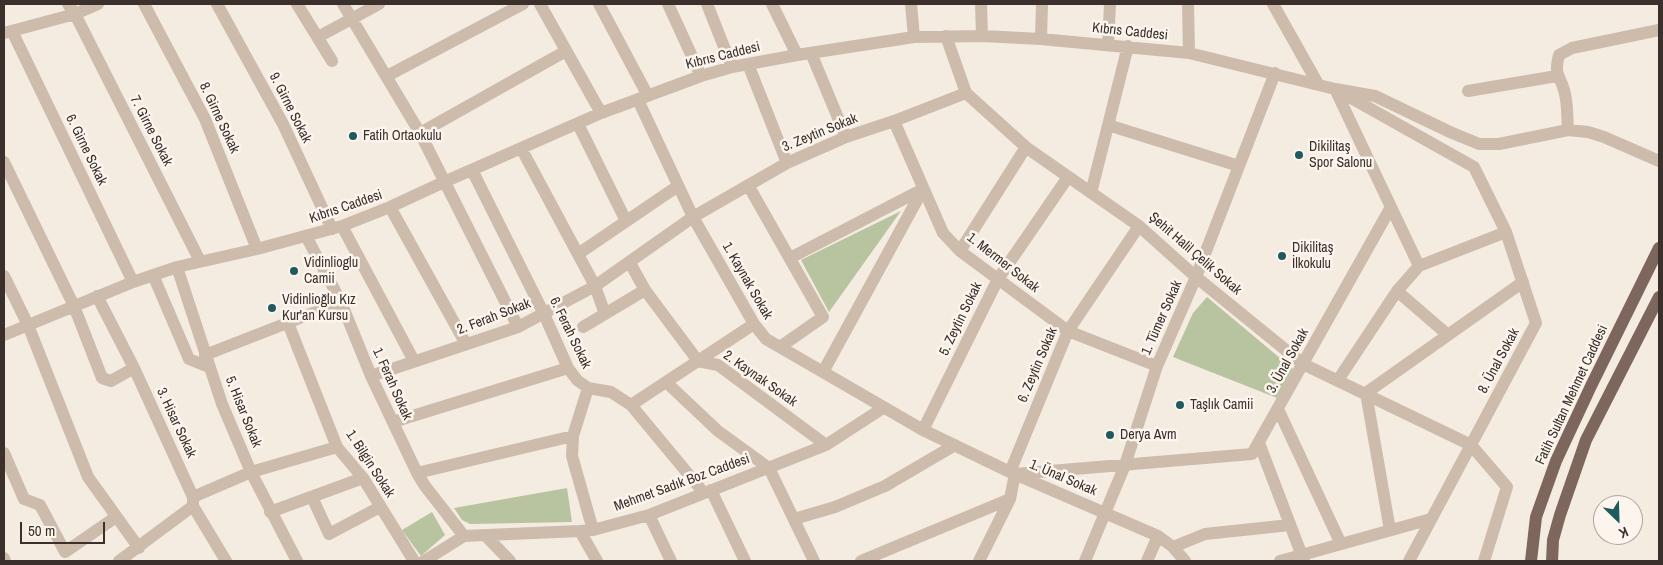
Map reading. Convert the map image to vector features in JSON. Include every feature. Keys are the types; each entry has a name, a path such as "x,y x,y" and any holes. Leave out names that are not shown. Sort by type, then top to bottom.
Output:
{"main road":[{"name":"Fatih Sultan Mehmet Caddesi","path":"1531,561 1536,517 1556,461 1659,248"},
{"path":"1552,561 1553,540 1560,515 1586,440 1659,297"}],"street":[{"path":"8,32 72,9 98,4"},
{"name":"8. Girne Sokak","path":"144,4 205,119 258,249"},
{"name":"9. Girne Sokak","path":"217,4 283,124 337,228 414,361"},
{"path":"297,4 332,61"},
{"path":"342,4 420,133 518,327"},
{"path":"318,37 379,4"},
{"path":"387,76 523,4"},
{"path":"540,4 601,114"},
{"name":"1. Kaynak Sokak","path":"599,4 643,98 678,186 693,217 754,324 766,339 923,430"},
{"path":"668,4 701,76"},
{"path":"707,4 732,67"},
{"path":"772,4 797,55"},
{"path":"911,4 914,36"},
{"path":"981,4 982,36"},
{"path":"1041,39 1042,4"},
{"path":"1108,45 1110,4"},
{"path":"1188,4 1189,53"},
{"path":"1272,4 1318,84"},
{"name":"7. Girne Sokak","path":"72,9 200,261"},
{"path":"1659,30 1572,48 1559,55 1556,66 1557,76 1564,90 1568,130 1588,132 1604,137 1659,161"},
{"name":"6. Girne Sokak","path":"8,32 133,282"},
{"name":"Kıbrıs Caddesi","path":"4,335 97,296 177,267 258,249 337,228 390,207 601,114 701,76 732,67 914,36 982,36 1041,39 1189,53 1335,89 1375,96 1479,144 1499,144 1568,130"},
{"name":"Şehit Halil Çelik Sokak","path":"946,36 966,93 1026,146 1139,226 1196,277 1303,364 1471,445"},
{"path":"1091,192 1128,46"},
{"path":"420,133 566,51"},
{"path":"811,53 846,138"},
{"path":"748,64 787,163"},
{"name":"1. Tümer Sokak","path":"1085,561 1125,465 1157,366 1196,277 1275,73"},
{"path":"1468,91 1557,76"},
{"path":"1335,89 1419,266"},
{"name":"8. Ünal Sokak","path":"1335,89 1474,166 1506,232 1536,323 1409,561"},
{"name":"3. Zeytin Sokak","path":"693,217 787,163 846,138 966,93"},
{"name":"1. Mermer Sokak","path":"894,121 943,233 960,251 1068,331 1157,366"},
{"path":"578,124 626,221"},
{"path":"1108,125 1239,166"},
{"path":"960,251 1026,146"},
{"path":"521,148 595,286 605,314"},
{"path":"4,162 74,306 102,378 111,381 134,368"},
{"name":"6. Ferah Sokak","path":"472,170 544,314 568,368 577,380 588,388 610,392 630,405 708,492 745,561"},
{"name":"5. Zeytin Sokak","path":"923,430 998,279 1068,177"},
{"path":"748,185 823,317 780,347"},
{"path":"578,254 678,186"},
{"path":"790,258 923,189"},
{"path":"823,372 923,189"},
{"path":"390,207 466,344"},
{"name":"3. Ünal Sokak","path":"1013,473 1252,454 1391,207"},
{"name":"2. Ferah Sokak","path":"371,376 518,327 595,286 693,217"},
{"name":"6. Zeytin Sokak","path":"979,561 1010,499 1013,473 1068,331 1139,226"},
{"path":"1338,380 1397,291 1419,266 1506,232"},
{"name":"1. Ferah Sokak","path":"306,236 341,302 371,376 417,473 464,536"},
{"path":"630,263 645,290 698,361"},
{"name":"5. Hisar Sokak","path":"177,267 222,404 270,512 297,561"},
{"path":"153,275 189,359 209,367"},
{"path":"4,276 28,325 88,477 116,517 131,556 193,502 251,472 338,447"},
{"path":"1390,530 1366,393 1523,282"},
{"path":"583,327 645,290"},
{"path":"1397,291 1448,335"},
{"name":"3. Hisar Sokak","path":"97,296 134,368 193,502 226,561"},
{"path":"205,355 341,302"},
{"name":"1. Bilgin Sokak","path":"288,322 338,447 363,478 414,561"},
{"path":"630,405 754,324"},
{"name":"2. Kaynak Sokak","path":"698,361 718,365 826,444"},
{"path":"393,422 568,368"},
{"path":"666,382 718,431 769,468 814,561"},
{"path":"588,388 573,436 572,456 587,531 597,561"},
{"name":"Mehmet Sadık Boz Caddesi","path":"424,561 464,536 587,531 649,515 826,444 883,408"},
{"path":"1278,409 1341,544"},
{"name":"1. Ünal Sokak","path":"923,430 1013,473 1158,536 1173,547 1186,561"},
{"path":"417,473 573,436"},
{"path":"1259,442 1303,558"},
{"path":"794,519 835,507 886,486 955,445"},
{"path":"1471,445 1507,488 1484,561"},
{"path":"4,453 24,499 40,505 65,552 116,517"},
{"path":"270,512 363,478"},
{"path":"312,496 330,534 380,507"},
{"path":"865,560 1010,499"},
{"path":"649,515 671,561"},
{"path":"1280,561 1303,558 1341,544 1431,518"},
{"path":"1173,547 1205,534 1290,525"},
{"path":"486,535 510,561"},
{"path":"1147,561 1158,536"}],"green space":[{"path":"901,211 829,312 801,260"},
{"path":"1207,297 1293,369 1277,398 1173,357 1193,313"},
{"path":"567,488 572,522 470,524 462,520 454,508"},
{"path":"432,512 445,535 421,556 402,530"}],"place":[{"name":"Fatih Ortaokulu","path":"353,136"},
{"name":"Dikilitaş Spor Salonu","path":"1299,155"},
{"name":"Dikilitaş İlkokulu","path":"1282,256"},
{"name":"Vidinlioglu Camii","path":"294,271"},
{"name":"Vidinlioğlu Kız Kur'an Kursu","path":"272,308"},
{"name":"Taşlık Camii","path":"1180,405"},
{"name":"Derya Avm","path":"1110,435"}]}
